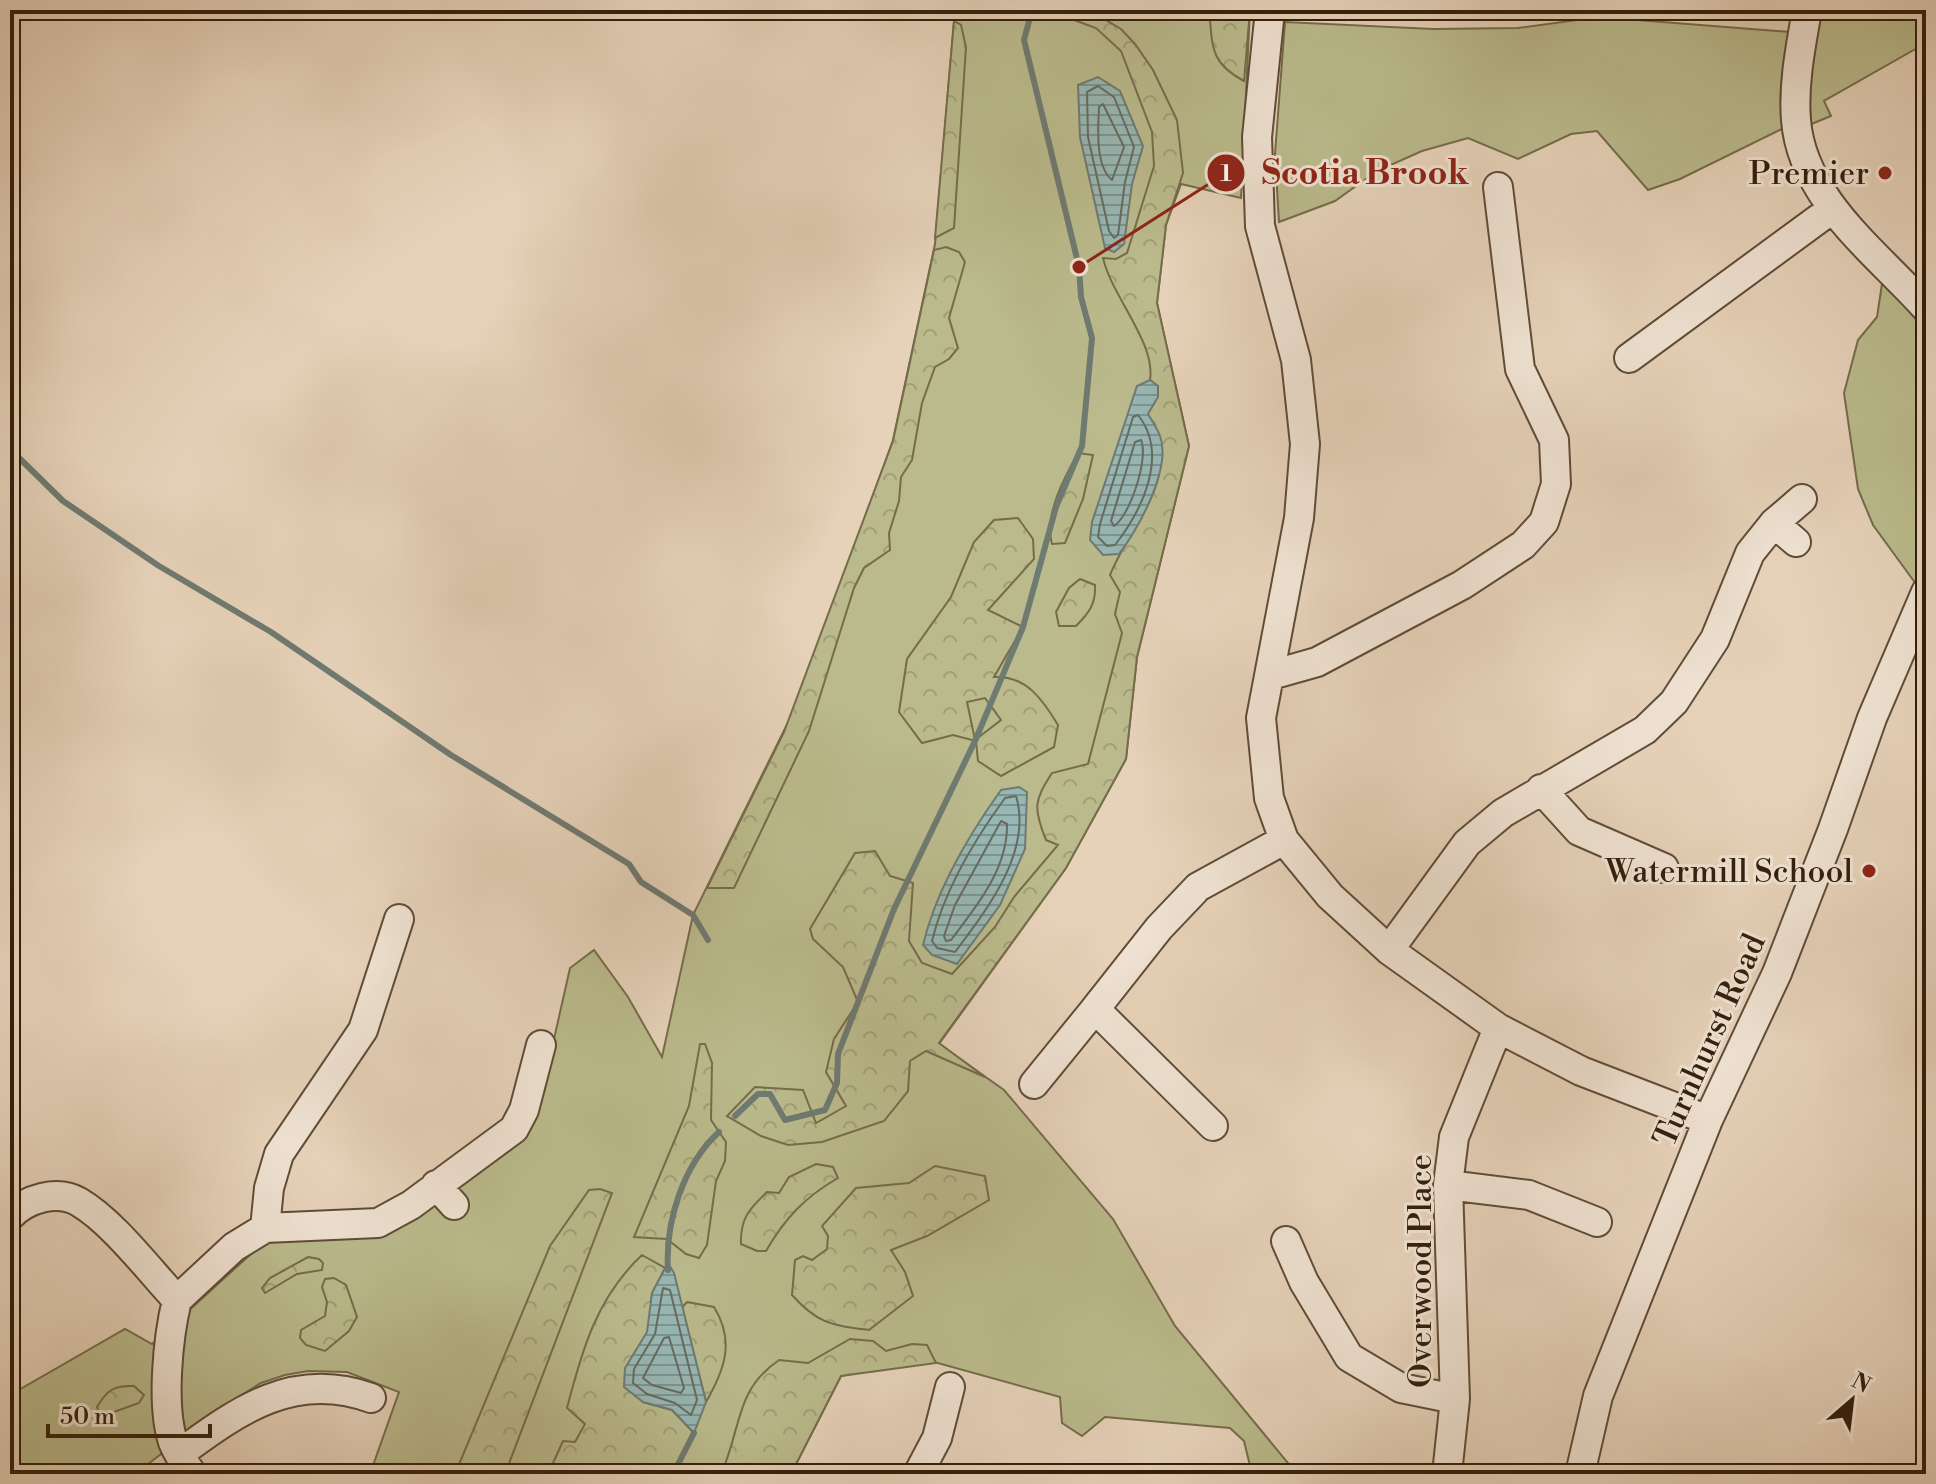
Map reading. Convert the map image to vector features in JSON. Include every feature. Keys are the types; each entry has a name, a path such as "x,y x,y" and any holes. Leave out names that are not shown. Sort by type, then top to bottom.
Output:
{"street":[{"path":"1270,10 1257,137 1260,226 1296,360 1305,444 1299,518 1261,718 1269,798 1284,840 1330,896 1389,950 1498,1028 1581,1071 1708,1120"},
{"path":"1807,10 1795,118 1807,165 1832,209 1926,308"},
{"path":"1271,675 1317,662 1462,585 1523,545 1544,522 1556,484 1554,440 1520,369 1498,187"},
{"path":"1629,358 1832,209"},
{"path":"1389,950 1467,843 1503,813 1645,730 1674,702 1715,639 1750,553 1774,523 1802,499"},
{"path":"1774,523 1796,542"},
{"name":"Turnhurst Road","path":"1580,1474 1598,1396 1708,1120 1777,973 1904,636 1926,592"},
{"path":"1541,789 1579,831 1664,868"},
{"path":"1034,1084 1159,928 1198,887 1284,840"},
{"path":"265,1228 269,1188 279,1154 363,1030 399,919"},
{"path":"1095,1009 1213,1126"},
{"name":"Overwood Place","path":"1447,1474 1455,1399 1448,1185 1454,1137 1498,1028"},
{"path":"371,1398 331,1387 263,1400 233,1415 185,1464 170,1430 168,1398 177,1300 234,1247 265,1228 378,1223 411,1205 445,1195 520,1120 541,1045"},
{"path":"1448,1185 1529,1195 1580,1222"},
{"path":"10,1216 22,1204 45,1196 76,1200 98,1218 177,1300"},
{"path":"1286,1241 1304,1282 1349,1357 1401,1388 1455,1399"},
{"path":"918,1474 937,1438 950,1387"}],"green space":[{"path":"955,10 1250,10 1241,198 1181,184 1166,225 1157,303 1189,446 1137,657 1126,759 1066,868 939,1044 1004,1090 1113,1219 1175,1326 1297,1474 1252,1474 1244,1441 1230,1428 1105,1417 1082,1436 1062,1423 1060,1397 927,1360 841,1376 791,1474 370,1474 399,1392 347,1372 308,1371 261,1383 225,1405 135,1474 10,1474 10,1395 125,1329 152,1344 264,1242 451,1191 547,1070 570,968 594,950 628,997 662,1057 693,915 800,698 893,440 935,244"},
{"path":"1198,10 1250,10 1244,81 1226,69 1216,56 1210,19"},
{"path":"1807,10 1926,10 1926,43 1824,101 1831,116 1797,130 1796,122 1680,179 1648,190 1597,131 1571,134 1518,159 1468,138 1422,151 1377,171 1335,201 1279,222 1275,154 1285,22 1433,29 1518,28 1599,17 1803,33"},
{"path":"1082,11 1099,16 1121,29 1153,70 1177,120 1183,173 1166,225 1157,303 1189,446 1137,657 1126,759 1066,868 939,1043 985,1077 926,1051 910,1061 908,1091 884,1121 822,1142 788,1145 761,1136 727,1116 755,1087 803,1090 816,1123 846,1106 826,1072 834,1039 858,1002 843,967 813,939 810,929 855,853 875,851 890,876 913,883 909,941 922,963 952,974 995,927 1014,897 1058,845 1046,840 1037,812 1039,798 1052,773 1088,764 1122,633 1115,614 1120,592 1110,575 1142,516 1158,478 1160,458 1157,437 1147,413 1158,386 1150,380 1150,366 1140,335 1103,258 1116,259 1127,253 1154,166 1152,132 1121,51 1096,28 1074,20"},
{"path":"954,21 961,25 966,47 954,228 935,238"},
{"path":"946,247 959,252 965,262 949,318 958,348 949,359 935,367 922,403 912,460 901,477 899,501 889,533 890,550 864,568 854,588 809,731 734,888 707,888 784,732 893,441 934,250"},
{"path":"1885,264 1926,308 1924,595 1873,525 1858,489 1844,393 1858,340 1877,317"},
{"path":"1078,453 1093,455 1083,499 1065,543 1052,544 1053,509"},
{"path":"1018,518 1033,539 1034,559 988,610 1023,627 994,677 1015,680 1032,691 1058,725 1054,747 1001,776 978,761 976,741 953,735 922,743 899,712 907,659 951,597 974,542 994,520","holes":["985,698 1001,720 975,740 967,702"]},
{"path":"1080,579 1095,585 1091,608 1076,626 1059,626 1056,612 1069,588"},
{"path":"700,1044 705,1044 712,1063 711,1120 726,1142 725,1161 716,1181 707,1245 699,1258 686,1254 667,1239 634,1237 689,1106"},
{"path":"816,1164 833,1167 838,1178 797,1209 766,1251 757,1251 741,1244 744,1221 755,1204 767,1192 779,1193 789,1177"},
{"path":"935,1166 985,1176 989,1200 927,1236 891,1250 905,1272 913,1296 869,1330 826,1322 801,1305 792,1295 795,1260 803,1256 812,1260 827,1249 828,1236 822,1226 856,1188 909,1183"},
{"path":"600,1189 612,1193 505,1474 455,1474 550,1246 589,1190"},
{"path":"642,1255 665,1268 652,1293 643,1402 672,1410 694,1433 686,1452 677,1468 661,1475 642,1474 608,1464 586,1474 548,1474 563,1441 575,1442 585,1424 567,1408 593,1326 613,1288"},
{"path":"308,1257 319,1259 323,1263 322,1270 297,1274 265,1293 262,1288 270,1278"},
{"path":"334,1278 346,1285 357,1317 349,1331 325,1351 306,1345 300,1338 301,1330 325,1316 327,1302 322,1287 325,1279"},
{"path":"687,1302 714,1307 724,1332 725,1355 706,1402 682,1307"},
{"path":"850,1339 873,1341 886,1351 912,1344 927,1345 936,1363 841,1376 791,1474 721,1474 746,1398 764,1372 779,1360 808,1363"},
{"path":"121,1386 134,1386 144,1395 139,1403 100,1417 97,1407 104,1396"}],"water":[{"path":"1098,77 1120,91 1143,146 1132,184 1124,244 1114,252 1105,248 1080,137 1078,85"},
{"path":"1150,380 1158,386 1158,397 1148,414 1159,433 1162,449 1157,481 1135,530 1119,554 1103,555 1090,540 1092,522 1137,386"},
{"path":"1019,787 1027,792 1025,849 1000,905 957,964 932,955 923,945 936,904 954,864 1001,790"},
{"path":"668,1263 674,1273 706,1402 694,1433 672,1410 643,1402 624,1387 625,1368 647,1332 652,1293"}],"waterway":[{"path":"735,1116 758,1094 770,1094 785,1120 825,1110 837,1083 838,1054 894,909 975,741 1023,627 1056,507 1082,446 1092,338 1081,297 1079,267 1024,40 1032,10"},
{"path":"10,449 63,501 159,566 271,632 451,755 629,864 641,882 693,915 708,940"},
{"path":"668,1270 670,1233 679,1195 695,1161 719,1132"},
{"path":"673,1474 694,1433"}],"place":[{"name":"Premier","path":"1885,173"},
{"name":"Scotia Brook","path":"1079,267"},
{"name":"Watermill School","path":"1869,871"}]}
